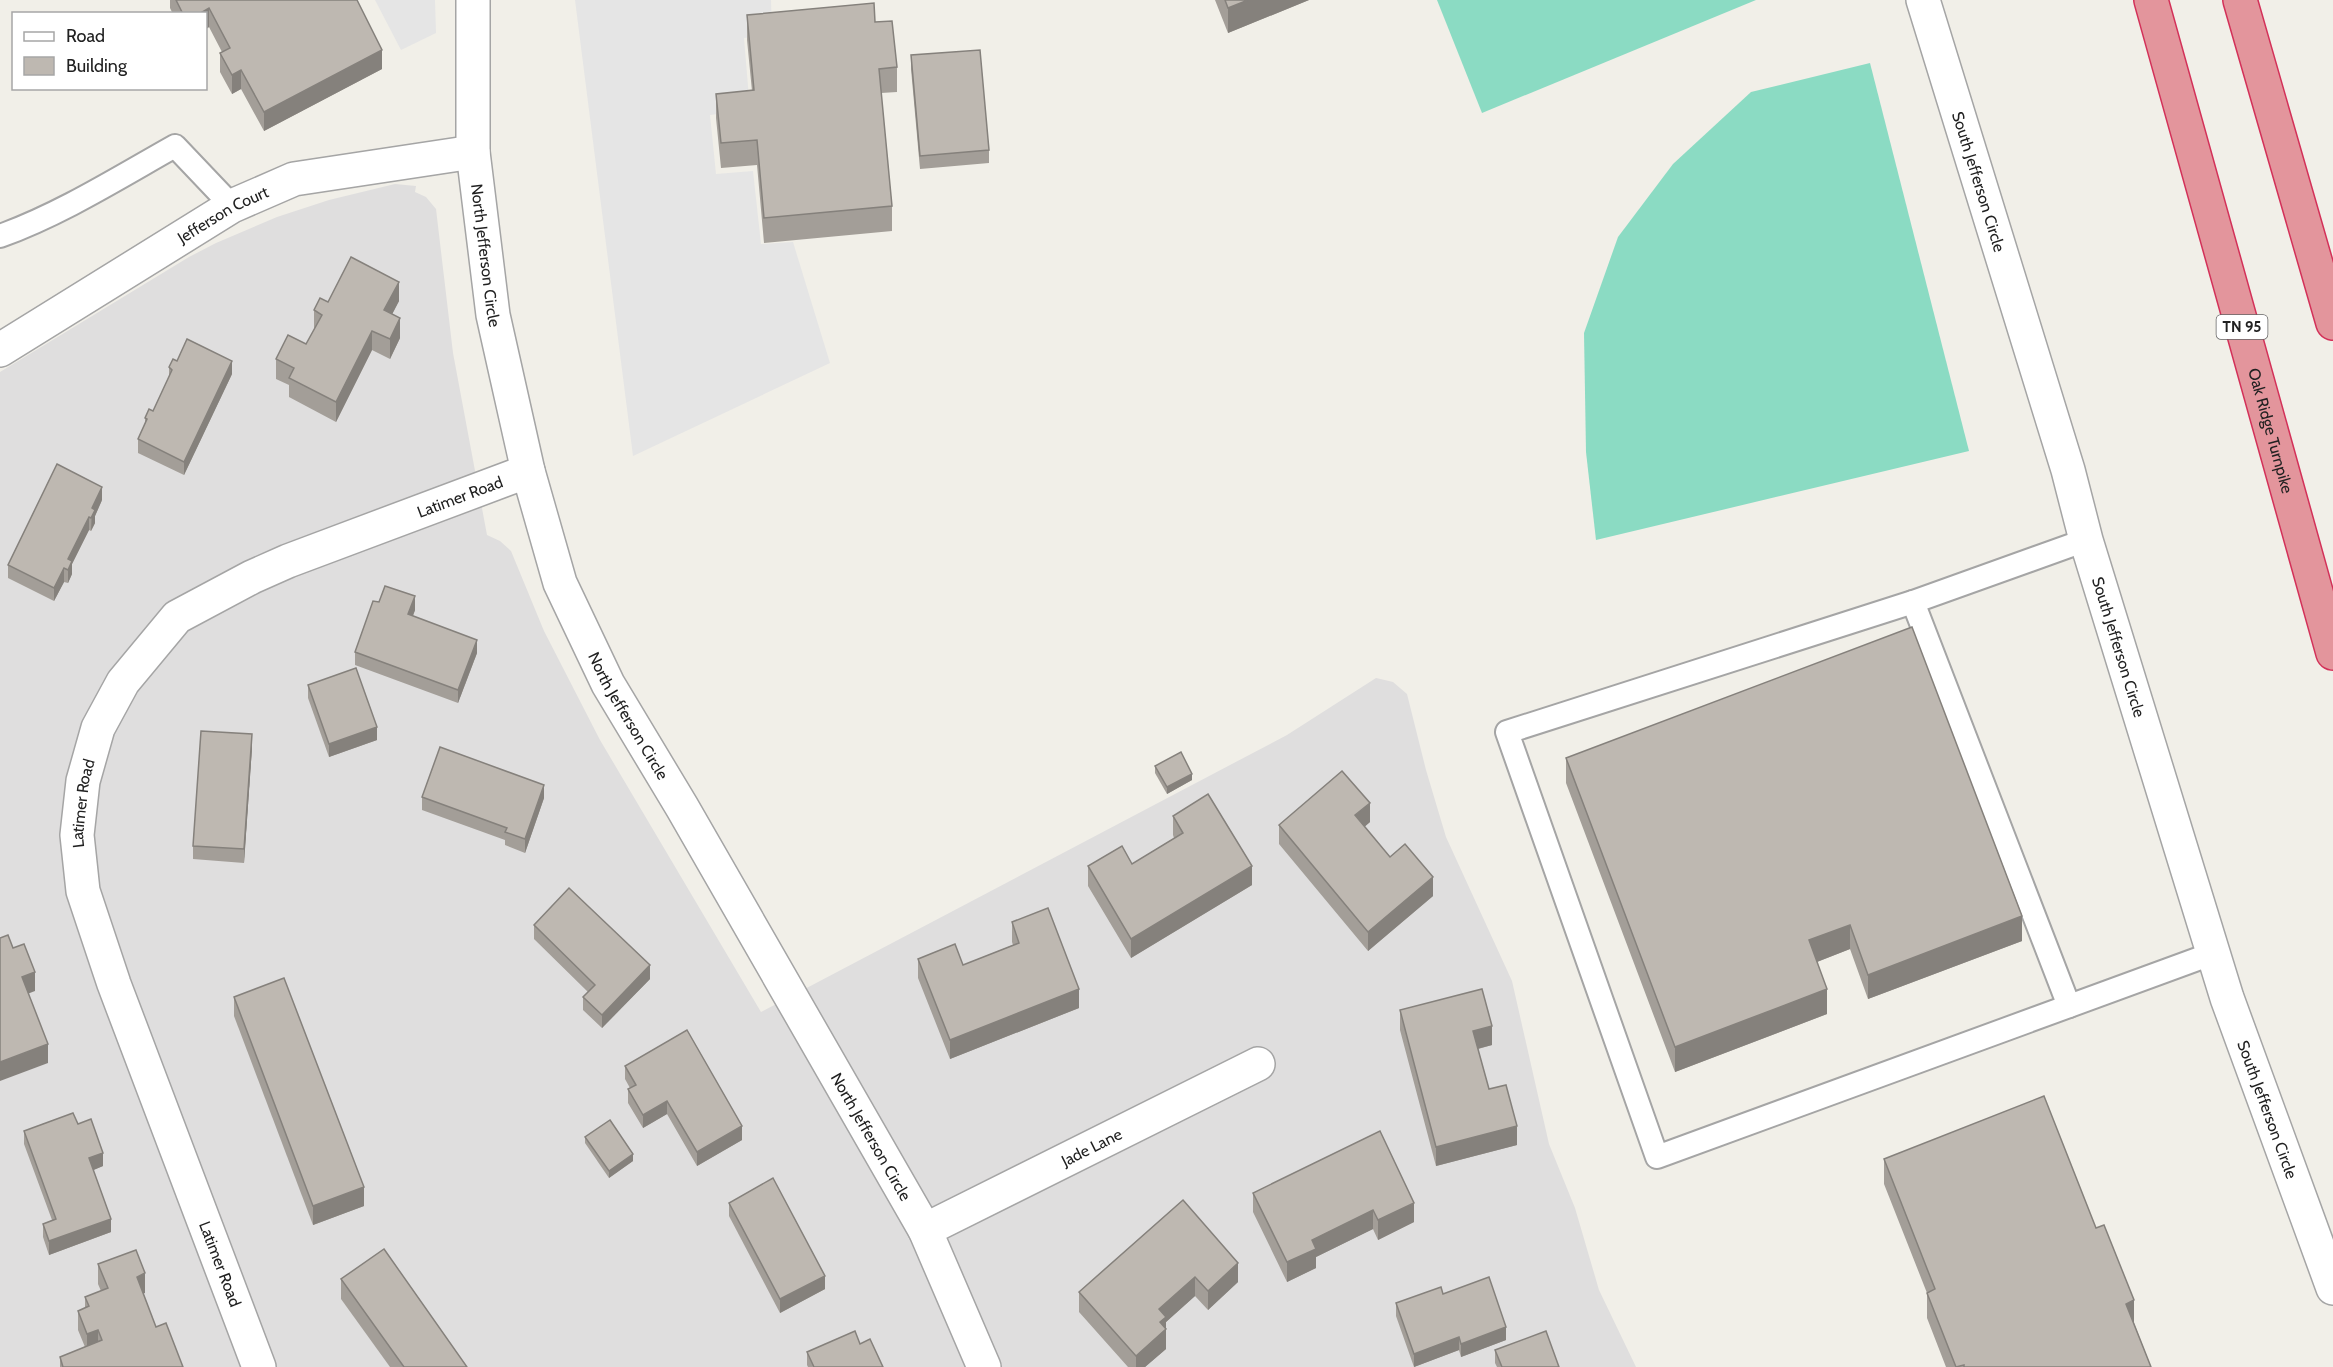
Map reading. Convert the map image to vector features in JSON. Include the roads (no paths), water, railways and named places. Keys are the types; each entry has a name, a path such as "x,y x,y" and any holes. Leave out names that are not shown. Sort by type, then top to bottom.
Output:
{"highway":[{"name":"Oak Ridge Turnpike","path":"2151,0 2333,654"},
{"path":"2240,0 2333,323"}],"street":[{"name":"North Jefferson Circle","path":"472,0 473,152 493,315 528,471 560,583 608,684 682,807 925,1230 984,1367"},
{"name":"South Jefferson Circle","path":"1923,0 2227,998 2333,1288"},
{"name":"Jefferson Court","path":"0,350 232,206 294,179 473,152"},
{"name":"Latimer Road","path":"259,1367 114,984 83,891 77,835 83,781 98,728 123,682 177,617 252,577 288,561 528,471"},
{"name":"Jade Lane","path":"925,1230 1258,1064"}],"lane":[{"path":"0,236 23,228 84,197 175,146 232,206"},
{"path":"2086,540 1913,602 1507,732 1658,1157 2214,953"},
{"path":"1913,602 2069,1006"}]}
